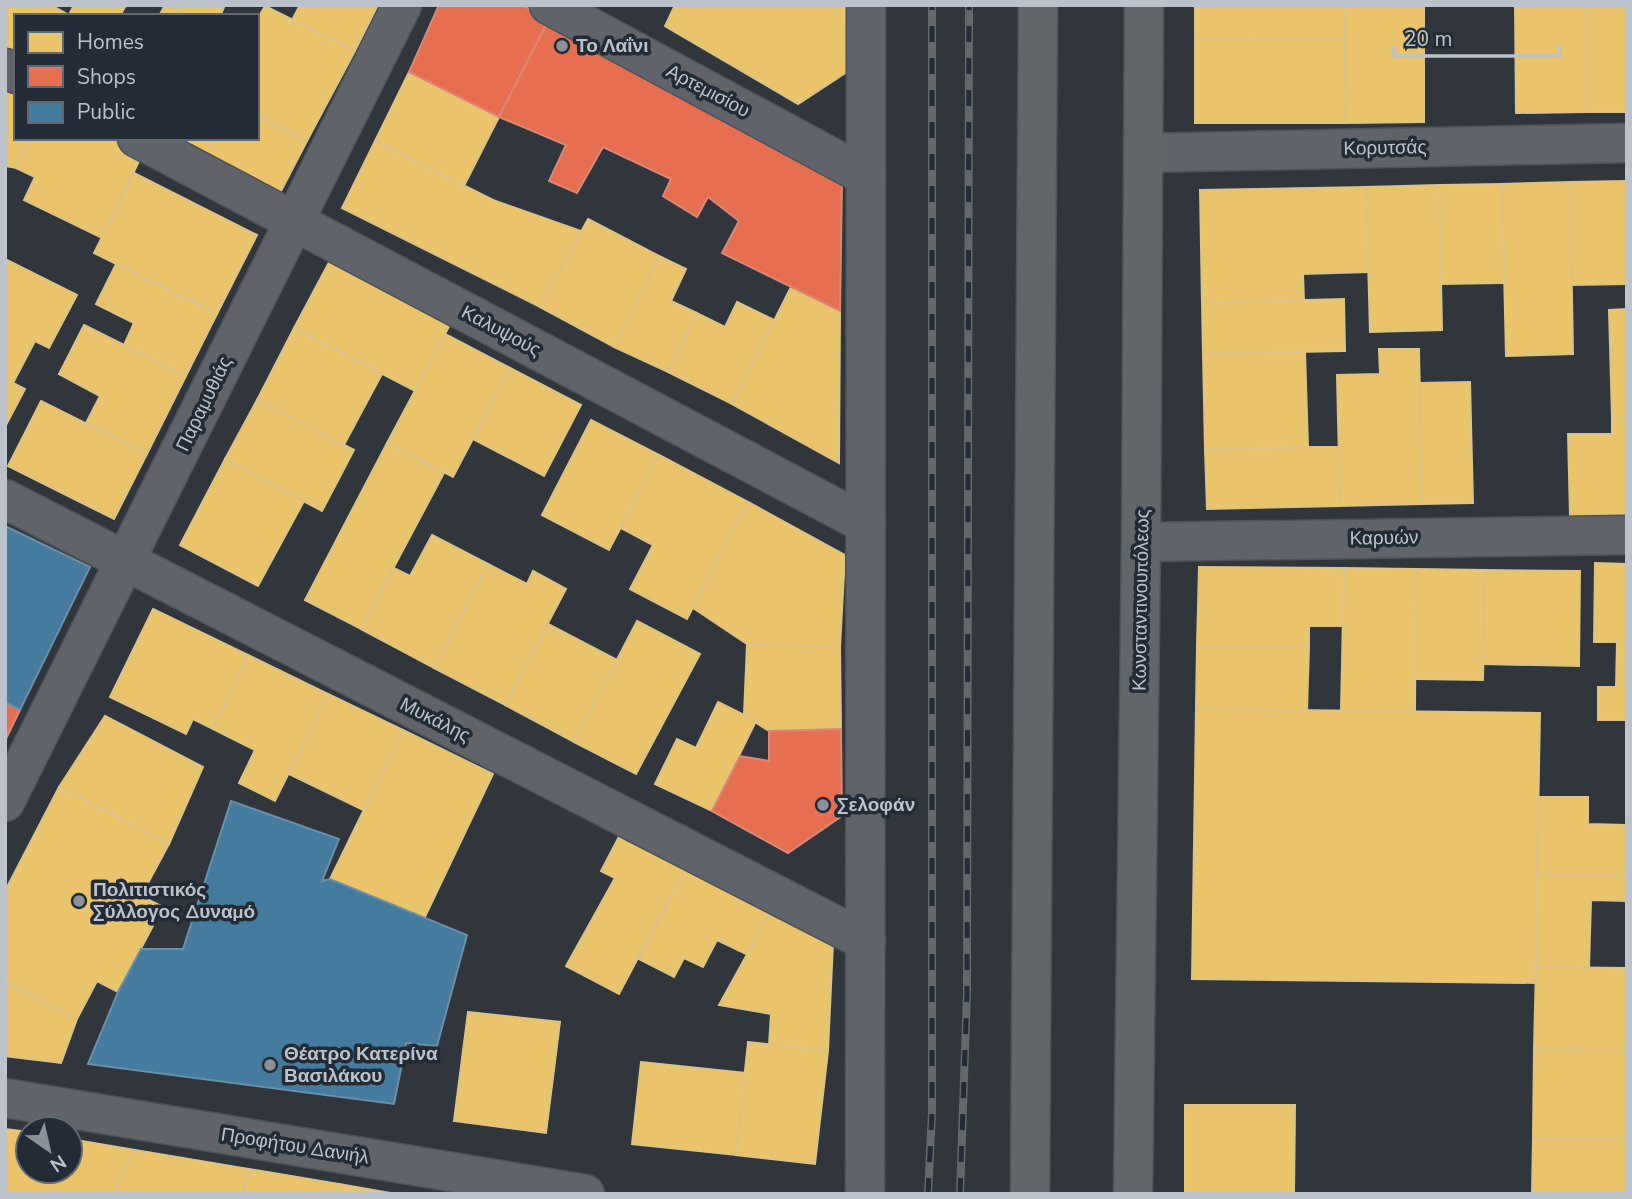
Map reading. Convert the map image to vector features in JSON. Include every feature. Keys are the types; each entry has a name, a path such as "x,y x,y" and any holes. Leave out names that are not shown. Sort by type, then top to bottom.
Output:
{"main road":[{"path":"1030,1194 1038,5"},
{"name":"Κωνσταντινουπόλεως","path":"1133,1194 1142,542 1144,5"}],"street":[{"name":"Παραμυθιάς","path":"5,802 402,5"},
{"name":"Αρτεμισίου","path":"550,5 866,176"},
{"path":"866,5 866,1194"},
{"name":"Καλυψούς","path":"141,140 866,524"},
{"name":"Κορυτσάς","path":"1143,153 1627,143"},
{"name":"Μυκάλης","path":"5,499 866,941"},
{"name":"Καρυών","path":"1142,542 1627,535"},
{"name":"Προφήτου Δανιήλ","path":"5,1098 585,1194"}],"building: Homes":[{"path":"5,5 37,5 32,14 14,14 14,50 11,56 5,53"},
{"path":"37,5 51,5 67,14 32,14"},
{"path":"74,5 126,5 121,14 70,14"},
{"path":"165,5 169,5 185,14 160,14"},
{"path":"169,5 225,5 221,14 185,14"},
{"path":"300,5 378,5 355,51 292,20"},
{"path":"675,5 847,5 850,70 798,104 665,26"},
{"path":"1195,5 1345,5 1345,38 1195,39"},
{"path":"1345,5 1424,5 1424,122 1346,123"},
{"path":"1515,5 1586,5 1587,112 1516,113"},
{"path":"1586,5 1627,5 1627,112 1587,112"},
{"path":"265,6 355,51 307,141 259,117 259,16"},
{"path":"1345,38 1346,123 1195,123 1195,39"},
{"path":"409,72 499,117 464,186 375,141"},
{"path":"5,84 14,89 14,140 30,140 16,168 5,166"},
{"path":"259,117 307,141 279,195 206,158 215,140 259,140"},
{"path":"30,140 116,140 143,153 102,238 24,200 35,177 16,168"},
{"path":"172,140 215,140 206,158"},
{"path":"375,141 493,200 581,231 540,307 342,208"},
{"path":"134,173 257,235 217,314 94,253"},
{"path":"1627,181 1627,284 1571,285 1570,182"},
{"path":"1570,182 1573,354 1506,356 1502,184"},
{"path":"1502,184 1504,283 1440,284 1439,185"},
{"path":"1439,185 1442,330 1370,332 1366,187"},
{"path":"1366,187 1368,272 1303,274 1304,301 1202,303 1200,190"},
{"path":"588,219 659,256 614,347 540,307"},
{"path":"334,253 454,317 415,391 294,328"},
{"path":"659,256 686,269 671,301 697,313 668,372 614,347"},
{"path":"5,259 77,295 49,348 35,341 13,383 25,389 5,427"},
{"path":"116,264 217,314 186,376 124,345 134,323 96,304"},
{"path":"791,287 840,311 839,463 732,404"},
{"path":"1344,299 1345,351 1203,354 1202,303"},
{"path":"737,302 774,320 732,404 668,372 697,313 725,327"},
{"path":"1627,309 1627,418 1612,418 1609,310"},
{"path":"84,325 186,376 147,454 86,423 100,396 59,374"},
{"path":"294,328 382,374 344,445 257,400"},
{"path":"445,334 510,368 453,477 387,443"},
{"path":"1379,349 1419,349 1422,504 1340,506 1337,375 1380,374"},
{"path":"1305,352 1308,447 1205,450 1203,354"},
{"path":"510,368 581,405 544,476 473,439"},
{"path":"1470,382 1473,503 1422,504 1420,383"},
{"path":"257,400 354,450 322,511 225,459"},
{"path":"41,401 147,454 114,519 8,466"},
{"path":"1612,418 1627,418 1627,514 1570,516 1568,434 1612,434"},
{"path":"591,420 659,455 609,550 542,515"},
{"path":"387,443 444,473 361,629 305,600"},
{"path":"1338,447 1340,506 1207,509 1205,450"},
{"path":"659,455 748,502 687,619 630,589 653,545 621,528"},
{"path":"225,459 304,501 258,586 180,545"},
{"path":"748,502 845,555 840,647 747,644 693,608"},
{"path":"432,535 488,564 434,668 361,629 394,568 410,576"},
{"path":"1595,563 1627,564 1627,642 1594,642"},
{"path":"488,564 527,584 533,571 566,589 505,705 434,668"},
{"path":"1199,567 1344,568 1343,626 1309,626 1309,647 1197,646"},
{"path":"1344,568 1416,569 1415,712 1341,711"},
{"path":"1416,569 1485,570 1483,680 1415,679"},
{"path":"1485,570 1580,571 1579,666 1483,664"},
{"path":"153,609 248,655 213,729 193,719 186,734 110,697"},
{"path":"637,621 700,654 636,774 574,742"},
{"path":"548,624 617,660 574,742 505,705"},
{"path":"1617,642 1627,642 1627,720 1598,720 1598,687 1616,687"},
{"path":"747,644 840,647 841,729 769,731 744,715"},
{"path":"1197,646 1309,647 1307,711 1196,709"},
{"path":"248,655 328,694 275,801 239,783 255,750 213,729"},
{"path":"328,694 403,730 363,810 289,774"},
{"path":"718,702 756,721 712,811 655,784 677,739 696,748"},
{"path":"1196,709 1540,713 1535,983 1192,979"},
{"path":"105,716 203,767 169,844 59,787"},
{"path":"403,730 493,774 424,919 330,879"},
{"name":"Πολιτιστικός Σύλλογος Δυναμό","path":"59,787 169,844 141,896 163,907 118,992 97,981 77,1019 5,982 5,891"},
{"path":"1539,797 1588,797 1588,824 1627,825 1627,875 1537,874"},
{"path":"621,833 685,869 619,994 566,966 615,878 601,871"},
{"path":"685,869 770,913 748,955 717,940 703,967 684,958 674,977 639,959"},
{"path":"1537,874 1627,875 1627,901 1591,900 1589,968 1536,967"},
{"path":"770,913 833,943 828,1051 769,1045 771,1014 719,1005"},
{"path":"1536,967 1627,968 1627,1050 1534,1049"},
{"path":"5,982 77,1019 61,1063 5,1056"},
{"path":"468,1012 560,1022 546,1133 454,1121"},
{"path":"748,1042 828,1051 815,1164 736,1155"},
{"path":"1534,1049 1627,1050 1627,1139 1533,1138"},
{"path":"641,1062 745,1073 736,1155 632,1144"},
{"path":"1185,1105 1295,1105 1294,1194 1185,1194"},
{"path":"5,1129 14,1130 14,1185 84,1185 84,1141 135,1150 113,1194 5,1194"},
{"path":"1533,1138 1627,1139 1627,1194 1532,1194"},
{"path":"135,1150 249,1169 243,1194 113,1194"},
{"path":"249,1169 339,1184 336,1194 243,1194"},
{"path":"339,1184 396,1194 336,1194"}],"building: Shops":[{"path":"439,5 522,5 549,19 499,117 409,72"},
{"path":"549,19 842,181 840,311 722,253 739,221 708,197 697,217 663,196 671,179 603,147 577,193 549,181 566,145 499,117"},
{"path":"5,702 20,710 5,741"},
{"path":"841,729 842,816 788,853 712,811 740,756 769,761 769,731"}],"building: Public":[{"path":"5,526 90,567 20,710 5,702"},
{"path":"231,801 339,839 322,881 330,879 467,935 437,1046 406,1043 394,1104 88,1064 118,992 141,949 183,949"}],"railway":[{"path":"928,1194 932,1113 932,5"},
{"path":"960,1194 967,993 969,5"}],"place":[{"name":"Το Λαΐνι","path":"562,46"},
{"name":"Σελοφάν","path":"823,805"},
{"name":"Πολιτιστικός Σύλλογος Δυναμό","path":"79,901"},
{"name":"Θέατρο Κατερίνα Βασιλάκου","path":"270,1065"}]}
